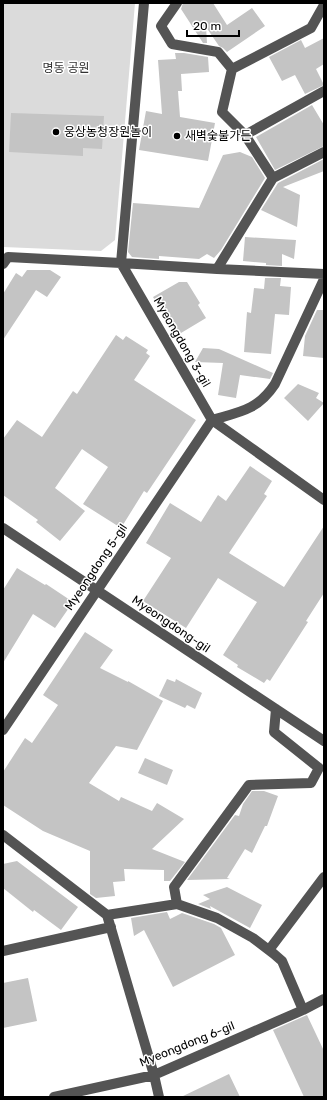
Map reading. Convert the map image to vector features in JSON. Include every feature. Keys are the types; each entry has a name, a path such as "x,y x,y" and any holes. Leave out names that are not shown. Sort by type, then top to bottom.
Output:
{"street":[{"path":"121,263 144,3"},
{"path":"161,26 177,3"},
{"path":"273,178 245,135 222,112 232,69 311,28 324,5"},
{"path":"142,25 161,26"},
{"path":"161,26 172,44 218,52 232,69"},
{"path":"245,135 324,91"},
{"path":"217,269 273,178 324,152"},
{"path":"3,264 8,257 324,274"},
{"name":"Myeongdong 3-gil","path":"121,263 212,420 324,500"},
{"path":"212,420 253,407 262,402 275,384 324,279"},
{"name":"Myeongdong 5-gil","path":"3,730 212,420"},
{"name":"Myeongdong-gil","path":"3,528 324,741"},
{"path":"177,904 174,887 249,785 311,783 322,771 274,732 276,709"},
{"path":"3,835 107,915 154,1074 159,1097"},
{"path":"270,950 324,877"},
{"path":"107,915 177,904 217,918 253,938 282,961 303,1010"},
{"path":"3,951 111,928"},
{"name":"Myeongdong 6-gil","path":"54,1097 154,1074 303,1010 324,999"}],"green space":[{"name":"명동 공원","path":"3,3 135,3 115,240 101,251 3,247"}],"building":[{"path":"183,3 213,3 227,25 252,8 265,26 227,52 219,46 206,27 207,43 203,43 181,9"},
{"path":"324,38 324,64 316,69 324,85 305,94 295,75 282,81 269,57 301,40 305,48"},
{"name":"새벽숯불가든","path":"175,53 208,57 209,72 181,74 182,91 178,91 180,117 215,123 208,161 139,150 146,111 162,114 158,60 176,59"},
{"path":"312,105 324,125 324,146 275,170 256,137"},
{"name":"웅상농청장원놀이","path":"11,113 104,116 102,149 83,148 83,156 9,152"},
{"path":"240,152 252,157 265,178 221,250 214,258 207,254 199,259 159,256 159,259 132,257 128,252 133,203 199,208 223,155"},
{"path":"324,159 324,171 283,187 300,195 297,227 261,210 278,183"},
{"path":"245,237 296,240 294,259 282,254 282,266 243,261"},
{"path":"27,270 50,270 61,277 47,297 36,290 3,340 3,294 16,273 22,277"},
{"path":"265,278 281,278 280,286 291,287 289,315 275,314 271,354 244,352 247,312 251,313 254,288 264,289"},
{"path":"179,282 187,282 200,303 198,305 206,318 176,336 153,297"},
{"path":"317,310 324,310 324,358 303,356 305,336"},
{"path":"116,335 123,340 126,336 148,350 146,353 150,356 134,380 196,420 147,493 144,491 121,528 83,504 108,467 82,449 55,488 85,511 60,541 36,522 38,520 3,495 3,439 17,420 42,437 73,391 77,394"},
{"path":"203,348 219,349 273,373 270,379 240,375 236,398 218,395 223,363 195,362"},
{"path":"298,384 319,393 316,398 324,403 308,421 284,398"},
{"path":"250,466 272,481 264,494 267,496 229,553 284,587 324,526 324,593 306,621 308,622 270,681 267,679 264,683 237,667 238,665 223,655 257,602 218,578 186,628 143,601 171,558 146,543 170,503 201,522 218,495 226,501"},
{"path":"17,568 45,585 46,584 73,602 55,628 33,614 3,663 3,590"},
{"path":"85,632 113,650 100,668 128,681 163,701 137,750 116,746 89,783 119,801 121,797 152,811 157,803 184,819 152,849 185,862 170,881 164,881 164,870 124,869 125,881 113,882 115,896 96,898 90,894 90,851 43,831 3,805 3,772 25,738 32,743 58,705 43,695"},
{"path":"167,679 175,682 176,679 202,693 195,709 187,705 185,708 159,696"},
{"path":"145,758 173,770 167,785 138,773"},
{"path":"252,791 264,791 278,796 267,826 265,826 252,853 245,849 227,878 230,879 187,880 235,815 239,816 243,804"},
{"path":"17,861 78,907 61,930 34,910 33,912 3,888 3,864"},
{"path":"227,887 262,905 250,928 210,906 211,909 198,904 210,899 203,895"},
{"path":"167,912 170,919 182,913 214,924 221,928 235,955 173,987 144,930 134,936 131,918"},
{"path":"28,978 37,1021 3,1028 3,983"},
{"path":"307,1015 324,1051 324,1097 304,1097 273,1030"},
{"path":"229,1074 240,1097 181,1097"}],"place":[{"name":"웅상농청장원놀이","path":"56,132"},
{"name":"새벽숯불가든","path":"177,136"}]}
